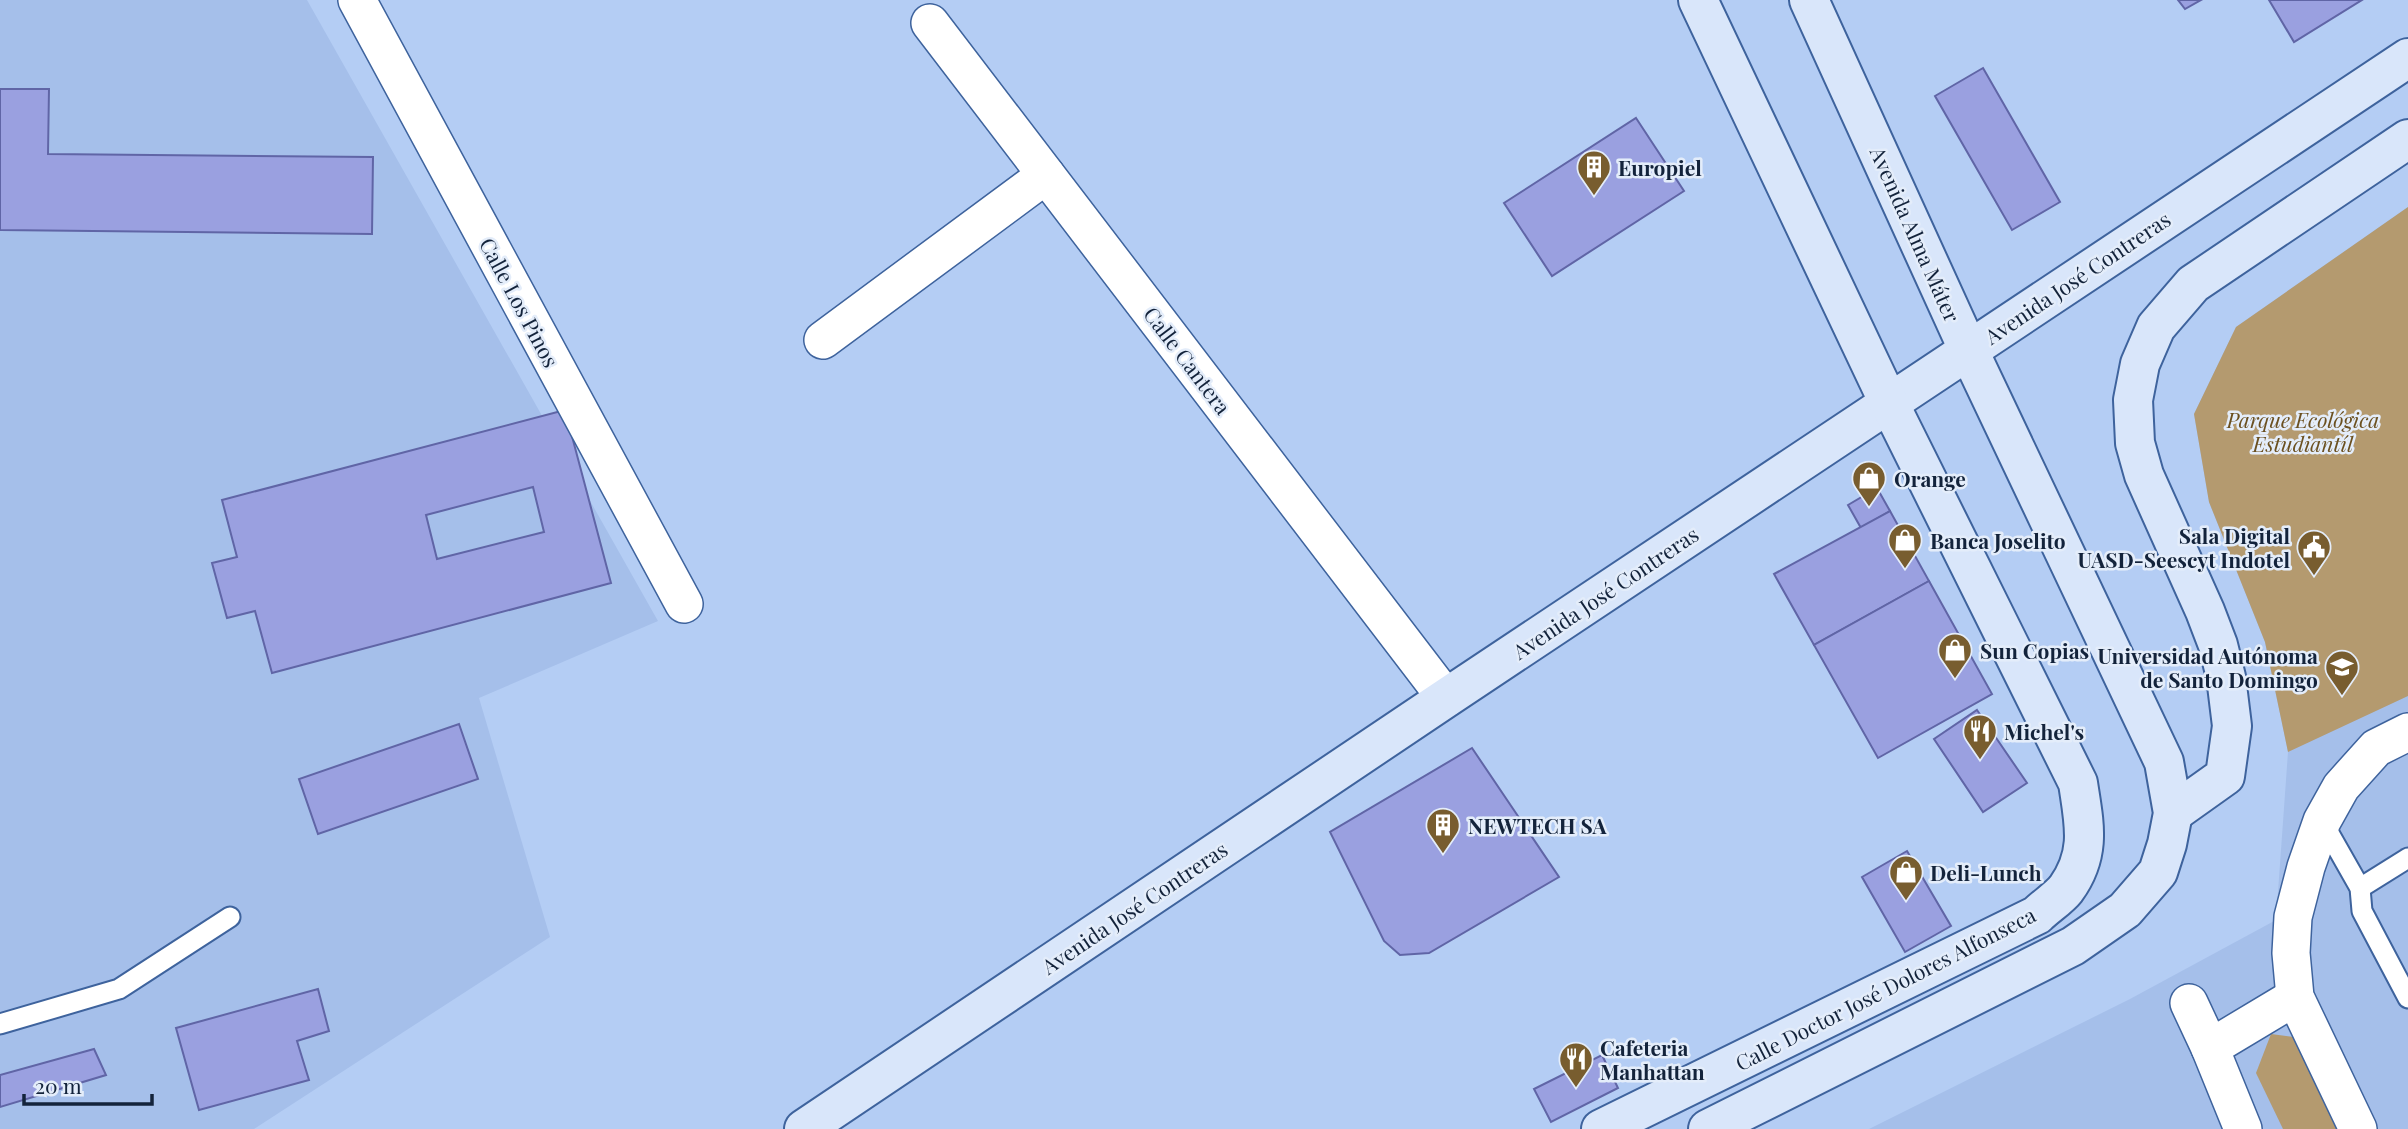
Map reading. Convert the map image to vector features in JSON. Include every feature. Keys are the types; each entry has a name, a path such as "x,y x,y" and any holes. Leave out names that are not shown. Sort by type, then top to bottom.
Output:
{"main road":[{"path":"1698,0 1889,403"},
{"name":"Avenida Alma Máter","path":"1809,0 1968,349 2164,762 2173,813"},
{"name":"Avenida José Contreras","path":"804,1129 1968,349 2408,58"},
{"path":"1708,1129 2073,946 2125,910 2158,872 2173,813 2225,776 2232,726 2218,645 2144,475 2135,443 2133,400 2140,364 2156,327 2193,284 2408,139"},
{"name":"Calle Doctor José Dolores Alfonseca","path":"1601,1129 2037,915 2066,889 2082,858 2086,832 2078,783 1889,403"}],"street":[{"name":"Calle Los Pinos","path":"357,0 684,604"},
{"name":"Calle Cantera","path":"930,23 1446,698"},
{"path":"823,340 1046,176"},
{"path":"2358,1129 2295,997 2291,953 2293,917 2305,867 2322,821 2341,787 2376,748 2408,732"},
{"path":"2210,1048 2295,997"},
{"path":"2189,1003 2243,1129"}],"lane":[{"path":"2322,821 2360,888 2362,911 2408,998"},
{"path":"2360,888 2408,858"},
{"path":"0,1024 119,989 230,917"}],"shaded area":[{"path":"0,0 307,0 658,621 479,698 550,937 254,1129 0,1129"},
{"name":"Universidad Autónoma de Santo Domingo","path":"2408,207 2408,1129 1869,1129 2130,999 2276,920 2288,752 2265,642 2209,502 2194,414 2236,327"}],"green space":[{"name":"Parque Ecológica Estudiantíl","path":"2408,207 2408,696 2288,752 2265,642 2209,502 2194,414 2236,327"},
{"path":"2271,1034 2310,1039 2354,1129 2283,1129 2256,1073"}],"building":[{"path":"2178,0 2201,0 2185,9"},
{"path":"2269,0 2362,0 2294,42"},
{"path":"1983,68 2060,202 2012,230 1935,96"},
{"path":"0,89 49,89 48,154 373,157 372,234 0,230"},
{"name":"Europiel","path":"1636,118 1684,191 1552,276 1504,203"},
{"path":"565,410 611,583 272,673 255,611 227,618 212,563 237,557 222,500","holes":["533,487 544,532 437,559 426,515"]},
{"name":"Orange","path":"1877,488 1890,511 1861,528 1848,505"},
{"path":"1890,511 1929,581 1814,645 1774,574"},
{"path":"1929,581 1992,694 1878,758 1814,645"},
{"name":"Michel's","path":"1977,710 2027,783 1983,812 1934,739"},
{"path":"459,724 478,779 318,834 299,779"},
{"name":"NEWTECH SA","path":"1472,748 1559,877 1429,953 1400,955 1384,941 1330,832"},
{"name":"Deli-Lunch","path":"1907,851 1951,926 1905,952 1862,877"},
{"path":"318,989 329,1031 297,1041 309,1080 199,1110 176,1028"},
{"path":"94,1049 106,1075 0,1107 0,1075"},
{"name":"Cafeteria Manhattan","path":"1602,1055 1618,1088 1551,1122 1534,1089"}],"place":[{"name":"Europiel","path":"1594,197"},
{"name":"Orange","path":"1869,508"},
{"name":"Banca Joselito","path":"1905,570"},
{"name":"Sala Digital UASD-Seescyt Indotel","path":"2314,577"},
{"name":"Sun Copias","path":"1955,680"},
{"name":"Universidad Autónoma de Santo Domingo","path":"2342,697"},
{"name":"Michel's","path":"1980,761"},
{"name":"NEWTECH SA","path":"1443,855"},
{"name":"Deli-Lunch","path":"1906,902"},
{"name":"Cafeteria Manhattan","path":"1576,1089"}]}
